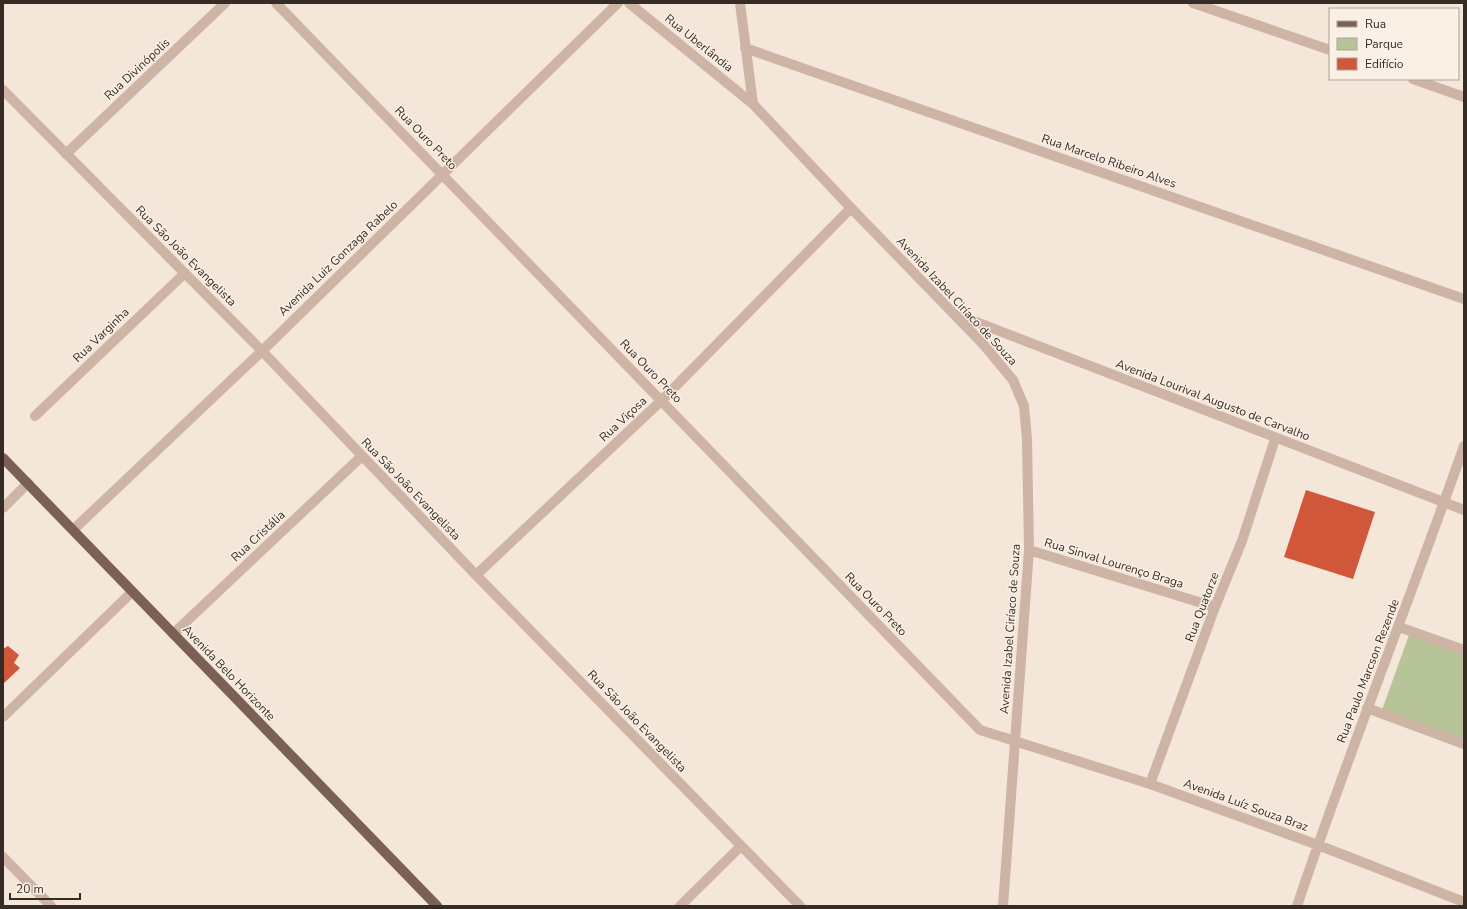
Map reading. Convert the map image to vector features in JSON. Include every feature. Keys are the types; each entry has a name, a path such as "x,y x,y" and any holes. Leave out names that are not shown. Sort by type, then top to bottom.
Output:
{"main road":[{"name":"Avenida Belo Horizonte","path":"3,458 74,529 132,592 437,906"}],"street":[{"name":"Rua Divinópolis","path":"66,154 225,3"},
{"name":"Rua Ouro Preto","path":"276,3 980,730 1016,743"},
{"name":"Avenida Luiz Gonzaga Rabelo","path":"74,529 262,351 618,3"},
{"name":"Rua Uberlândia","path":"629,3 753,104"},
{"path":"740,3 753,104"},
{"path":"1193,3 1329,50"},
{"name":"Rua Marcelo Ribeiro Alves","path":"745,48 1464,299"},
{"path":"1416,80 1464,97"},
{"name":"Rua São João Evangelista","path":"3,90 262,351 476,575 800,906"},
{"name":"Avenida Izabel Ciríaco de Souza","path":"753,104 851,208 983,344 1014,380 1024,406 1027,439 1029,550 1003,906"},
{"name":"Rua Viçosa","path":"476,575 662,400 851,208"},
{"name":"Rua Varginha","path":"35,416 185,273"},
{"name":"Avenida Lourival Augusto de Carvalho","path":"954,313 1275,439 1464,510"},
{"name":"Rua Quatorze","path":"1150,784 1215,608 1242,541 1275,439"},
{"name":"Rua Paulo Marcson Rezende","path":"1298,906 1367,708 1399,627 1464,446"},
{"name":"Rua Cristália","path":"173,634 362,456"},
{"path":"3,508 28,483"},
{"name":"Rua Sinval Lourenço Braga","path":"1029,550 1215,608"},
{"path":"3,717 132,592"},
{"path":"1399,627 1464,650"},
{"path":"1367,708 1464,744"},
{"name":"Avenida Luíz Souza Braz","path":"1016,743 1150,784 1318,845 1464,902"},
{"path":"680,906 741,846"},
{"path":"3,857 51,906"}],"green space":[{"path":"1409,635 1464,655 1464,741 1382,710"}],"building":[{"path":"1306,490 1375,512 1353,579 1284,557"},
{"path":"8,646 19,655 14,663 20,668 3,684 3,649"}]}
